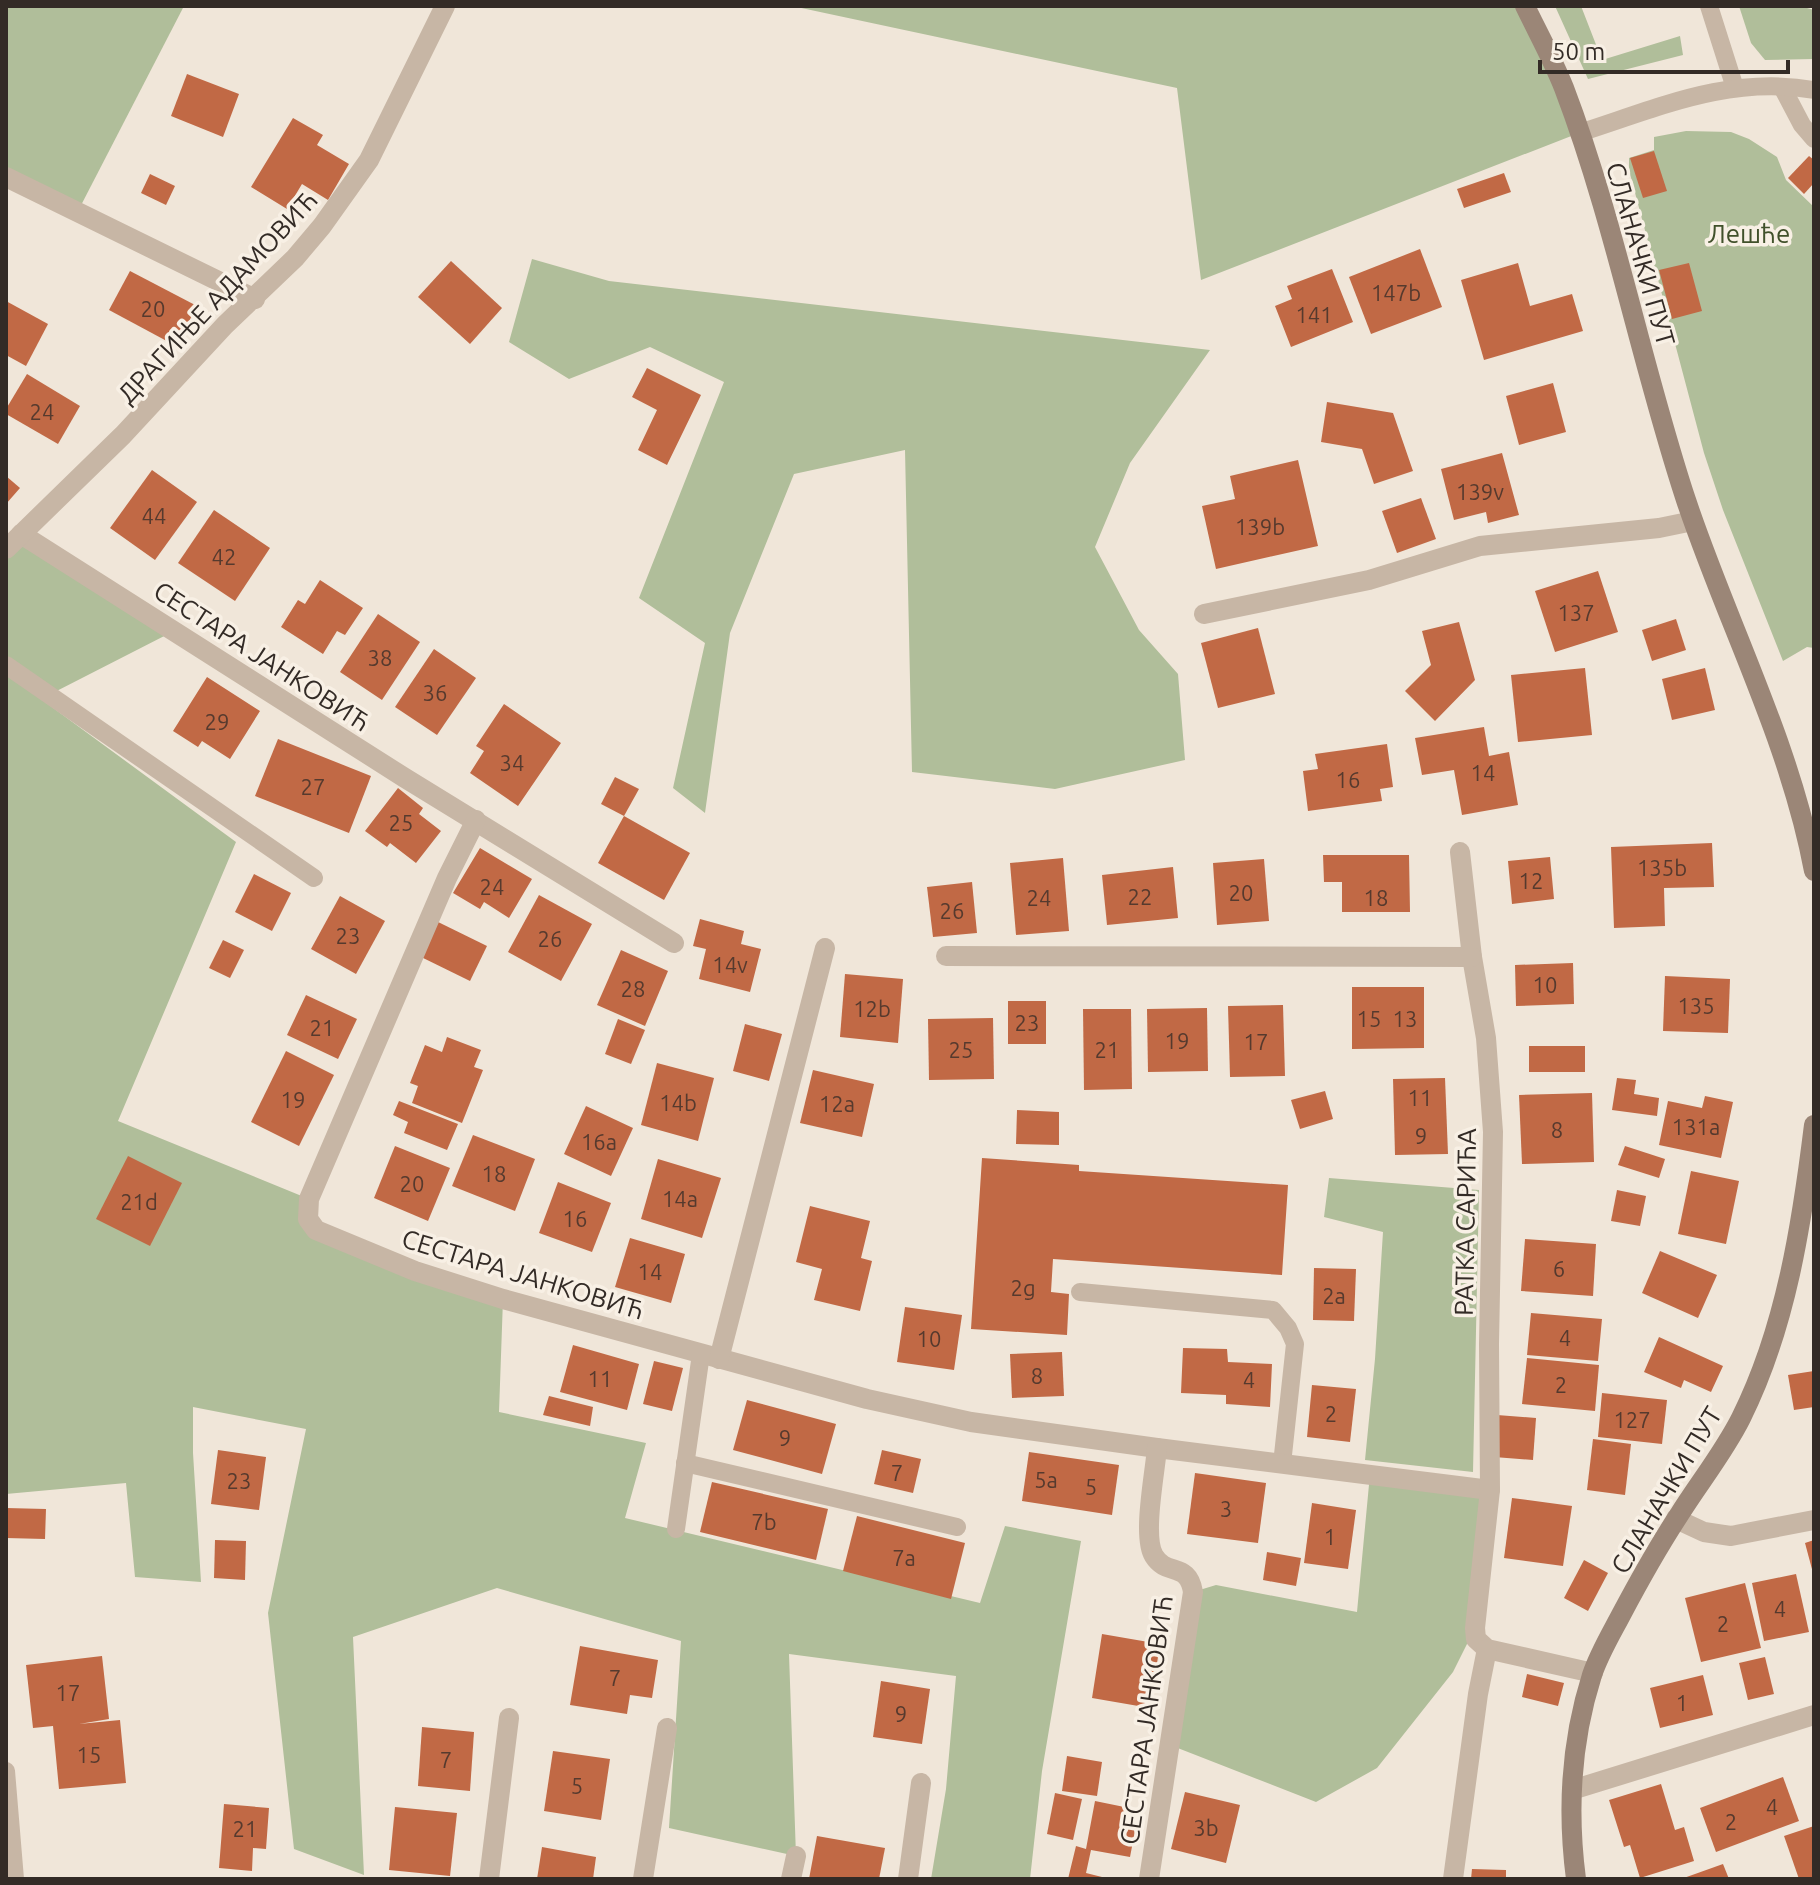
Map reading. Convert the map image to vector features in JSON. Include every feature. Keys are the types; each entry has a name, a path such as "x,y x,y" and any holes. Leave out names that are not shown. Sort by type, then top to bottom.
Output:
{"street":[{"name":"ДРАГИЊЕ АДАМОВИЋ","path":"6,549 123,435 322,226 369,160 445,6"},
{"name":"СЛАНАЧКИ ПУТ","path":"1525,6 1563,86 1579,133 1605,214 1674,466 1799,802 1814,871"},
{"path":"6,177 255,299"},
{"path":"1204,614 1369,580 1480,546 1659,528 1693,521"},
{"name":"СЕСТАРА ЈАНКОВИЋ","path":"21,534 405,778 674,943"},
{"name":"СЕСТАРА ЈАНКОВИЋ","path":"476,820 447,878 309,1199 308,1219 316,1230 415,1271 867,1399 971,1422 1490,1490"},
{"name":"РАТКА САРИЋА","path":"1460,852 1472,957 1486,1038 1493,1132 1490,1490 1475,1628 1476,1639 1487,1649"},
{"path":"710,1356 825,948"},
{"path":"946,956 1472,957"},
{"name":"СЛАНАЧКИ ПУТ","path":"1576,1879 1570,1822 1572,1790 1579,1726 1593,1673 1628,1603 1676,1519 1741,1419 1759,1375 1793,1262 1814,1125"},
{"name":"СЕСТАРА ЈАНКОВИЋ","path":"1149,1879 1193,1592 1191,1580 1182,1571 1164,1566 1152,1554 1149,1534 1157,1448"},
{"path":"1676,1519 1704,1532 1731,1536 1814,1520"},
{"path":"1453,1879 1487,1649 1593,1673"},
{"path":"1572,1790 1814,1715"},
{"path":"489,1879 509,1718"},
{"path":"643,1879 667,1728"},
{"path":"908,1879 921,1783"},
{"path":"791,1879 796,1856"}],"lane":[{"path":"1709,6 1735,88"},
{"path":"1579,133 1704,92 1782,87 1814,90"},
{"path":"1782,87 1802,125 1814,139"},
{"path":"6,665 314,878"},
{"path":"1080,1292 1273,1310 1288,1328 1295,1344 1282,1464"},
{"path":"676,1529 685,1463 710,1356"},
{"path":"685,1463 957,1527"},
{"path":"6,1771 15,1879"}],"green space":[{"path":"6,6 184,6 77,213 6,177"},
{"path":"792,6 1525,6 1579,133 1201,280 1177,88"},
{"path":"1555,6 1581,6 1602,60 1680,36 1683,55 1588,79"},
{"path":"1739,6 1800,6 1814,10 1814,59 1765,60 1751,43"},
{"name":"Лешће","path":"1686,131 1731,132 1749,139 1777,157 1786,180 1814,207 1814,648 1807,647 1783,661 1723,510 1704,453 1629,170 1629,158 1654,150 1654,137"},
{"path":"532,259 609,281 1210,350 1130,463 1095,547 1139,630 1178,674 1185,760 1055,789 912,772 905,450 794,474 730,633 705,813 673,788 705,643 639,598 724,382 650,347 569,379 509,342"},
{"path":"21,534 174,631 41,699 236,842 118,1121 309,1199 308,1219 503,1299 499,1412 646,1443 625,1518 980,1603 1005,1526 1081,1541 1042,1771 1030,1879 931,1879 946,1789 956,1676 789,1654 796,1856 669,1828 681,1641 497,1588 353,1637 364,1875 294,1849 268,1613 306,1429 193,1407 201,1582 135,1577 126,1483 6,1494 6,549"},
{"path":"1329,1178 1479,1190 1473,1472 1365,1460 1383,1232 1324,1217"},
{"path":"1370,1474 1490,1490 1475,1628 1453,1672 1377,1768 1316,1802 1170,1745 1193,1592 1216,1585 1357,1612"}],"building":[{"path":"187,74 239,94 223,137 171,116"},
{"path":"293,118 323,135 317,145 349,164 328,200 302,184 287,209 251,187"},
{"path":"1654,151 1667,191 1643,198 1630,158"},
{"path":"1809,156 1814,160 1814,183 1804,194 1788,178"},
{"path":"1504,173 1511,192 1464,208 1457,189"},
{"path":"150,174 175,186 166,205 141,193"},
{"path":"1420,249 1442,307 1371,334 1349,277"},
{"path":"451,261 502,308 470,344 418,297"},
{"path":"1518,263 1530,306 1572,294 1583,331 1484,360 1461,280"},
{"path":"1689,263 1702,311 1672,319 1659,270"},
{"path":"1332,269 1353,322 1291,347 1275,306 1292,299 1287,286"},
{"path":"130,271 197,306 176,346 109,310"},
{"path":"6,301 48,324 26,366 6,355"},
{"path":"647,368 701,395 667,465 638,450 657,410 632,397"},
{"path":"27,374 80,406 58,444 6,414"},
{"path":"1553,383 1566,432 1519,445 1506,396"},
{"path":"1327,402 1393,413 1413,471 1374,484 1362,449 1321,442"},
{"path":"1502,453 1519,515 1488,523 1486,512 1454,520 1441,469"},
{"path":"1298,460 1318,546 1216,569 1202,506 1235,499 1230,476"},
{"path":"152,470 197,502 155,560 110,528"},
{"path":"6,476 20,488 6,504"},
{"path":"1421,498 1436,539 1397,553 1382,511"},
{"path":"214,510 270,548 235,601 178,563"},
{"path":"1598,571 1618,632 1555,652 1535,591"},
{"path":"320,580 363,608 345,635 337,631 323,654 281,627 298,600 305,604"},
{"path":"378,614 420,642 382,700 340,672"},
{"path":"1676,619 1686,650 1652,661 1642,630"},
{"path":"1459,622 1475,680 1435,721 1405,691 1431,665 1422,631"},
{"path":"1258,628 1275,694 1218,708 1201,643"},
{"path":"434,649 476,678 437,735 395,707"},
{"path":"1585,668 1592,735 1518,742 1511,675"},
{"path":"1705,668 1715,710 1672,720 1662,679"},
{"path":"207,677 260,711 230,759 202,741 198,747 173,731"},
{"path":"504,704 561,743 518,806 470,773 484,751 476,746"},
{"path":"1484,727 1489,756 1509,752 1518,805 1462,815 1454,770 1422,775 1415,738"},
{"path":"278,739 371,776 349,833 255,796"},
{"path":"1387,744 1393,787 1380,789 1382,801 1308,811 1303,771 1318,769 1315,754"},
{"path":"615,777 639,789 624,816 601,804"},
{"path":"398,788 423,808 419,814 441,831 416,863 390,843 387,847 365,831"},
{"path":"624,816 690,853 664,900 598,863"},
{"path":"1712,843 1714,887 1664,888 1665,926 1614,928 1611,847"},
{"path":"480,848 532,879 509,918 484,902 480,909 453,893"},
{"path":"1323,855 1409,855 1410,912 1342,912 1342,882 1324,882"},
{"path":"1550,857 1554,899 1512,904 1508,861"},
{"path":"1063,858 1069,931 1016,935 1010,863"},
{"path":"1264,859 1269,921 1217,925 1213,863"},
{"path":"1173,867 1178,918 1107,925 1102,875"},
{"path":"254,874 291,893 272,931 235,912"},
{"path":"972,882 977,933 933,937 927,887"},
{"path":"539,895 592,924 561,981 508,952"},
{"path":"340,896 385,921 356,974 311,949"},
{"path":"700,919 744,931 741,944 761,949 750,992 699,979 706,949 693,946"},
{"path":"434,920 487,946 470,981 417,955"},
{"path":"223,940 244,950 230,978 209,968"},
{"path":"621,950 668,971 645,1026 597,1005"},
{"path":"1573,963 1574,1004 1516,1006 1515,965"},
{"path":"845,974 903,979 898,1043 840,1037"},
{"path":"1665,976 1730,979 1728,1033 1663,1031"},
{"path":"1352,987 1424,987 1424,1048 1352,1049"},
{"path":"306,995 357,1019 338,1059 287,1035"},
{"path":"1008,1001 1046,1001 1046,1044 1008,1044"},
{"path":"1283,1005 1285,1076 1230,1077 1228,1006"},
{"path":"1207,1008 1208,1071 1148,1072 1147,1009"},
{"path":"1083,1009 1131,1009 1132,1089 1084,1090"},
{"path":"993,1018 994,1079 929,1080 928,1019"},
{"path":"618,1019 645,1030 631,1064 605,1054"},
{"path":"745,1024 782,1034 769,1081 733,1071"},
{"path":"447,1037 481,1050 474,1067 483,1070 462,1123 412,1103 418,1086 410,1083 425,1045 442,1052"},
{"path":"1529,1046 1585,1046 1585,1072 1529,1072"},
{"path":"286,1051 334,1075 299,1146 251,1122"},
{"path":"657,1063 714,1078 698,1141 641,1125"},
{"path":"813,1070 874,1084 862,1137 800,1123"},
{"path":"1445,1078 1448,1154 1395,1155 1393,1079"},
{"path":"1617,1078 1636,1080 1634,1094 1659,1098 1657,1116 1612,1110"},
{"path":"1325,1091 1333,1119 1300,1129 1291,1100"},
{"path":"1592,1093 1594,1162 1522,1164 1519,1095"},
{"path":"1705,1096 1733,1102 1721,1158 1659,1145 1668,1101 1702,1108"},
{"path":"399,1101 458,1124 447,1150 404,1133 408,1122 393,1115"},
{"path":"586,1106 633,1128 611,1176 564,1154"},
{"path":"1017,1110 1059,1112 1059,1145 1016,1144"},
{"path":"473,1135 535,1159 515,1211 452,1186"},
{"path":"395,1146 450,1168 428,1221 374,1198"},
{"path":"1625,1146 1665,1159 1659,1178 1618,1165"},
{"path":"128,1156 182,1183 150,1246 96,1219"},
{"path":"982,1158 1079,1165 1079,1171 1288,1185 1282,1275 1053,1259 1051,1292 1069,1294 1067,1335 971,1329"},
{"path":"658,1159 721,1178 702,1238 641,1219"},
{"path":"1691,1171 1739,1181 1726,1244 1678,1234"},
{"path":"558,1182 611,1203 592,1252 539,1233"},
{"path":"1617,1190 1646,1196 1640,1226 1611,1221"},
{"path":"810,1206 870,1221 861,1258 872,1261 860,1311 814,1300 822,1269 796,1262"},
{"path":"630,1238 685,1254 671,1303 615,1287"},
{"path":"1525,1239 1596,1244 1593,1296 1521,1291"},
{"path":"1660,1251 1717,1275 1698,1318 1642,1293"},
{"path":"1314,1268 1356,1269 1354,1321 1313,1320"},
{"path":"905,1307 962,1315 954,1370 897,1362"},
{"path":"1531,1313 1602,1319 1598,1361 1527,1355"},
{"path":"1659,1337 1723,1366 1711,1392 1684,1380 1681,1388 1644,1372"},
{"path":"573,1345 639,1364 627,1410 560,1392"},
{"path":"1183,1348 1227,1349 1228,1362 1272,1364 1270,1407 1226,1404 1226,1395 1181,1393"},
{"path":"1062,1352 1064,1396 1012,1398 1010,1354"},
{"path":"1527,1358 1599,1365 1595,1411 1522,1404"},
{"path":"654,1361 683,1368 672,1411 643,1404"},
{"path":"1814,1371 1814,1407 1794,1410 1788,1375"},
{"path":"1312,1385 1356,1389 1350,1442 1307,1437"},
{"path":"1602,1393 1667,1400 1662,1444 1598,1437"},
{"path":"549,1396 593,1407 590,1426 543,1415"},
{"path":"747,1400 836,1424 822,1474 733,1450"},
{"path":"1497,1415 1536,1418 1533,1460 1494,1457"},
{"path":"1593,1439 1631,1444 1625,1495 1587,1490"},
{"path":"218,1450 266,1457 259,1510 211,1504"},
{"path":"882,1450 921,1459 913,1493 874,1484"},
{"path":"1029,1452 1119,1465 1112,1515 1022,1501"},
{"path":"1195,1473 1266,1483 1258,1543 1187,1534"},
{"path":"712,1482 828,1509 816,1560 700,1532"},
{"path":"1512,1498 1572,1506 1563,1566 1504,1558"},
{"path":"1312,1503 1356,1510 1348,1569 1304,1563"},
{"path":"6,1508 46,1509 45,1539 6,1538"},
{"path":"857,1516 965,1543 951,1599 843,1571"},
{"path":"215,1540 246,1541 245,1580 214,1578"},
{"path":"1814,1540 1814,1572 1813,1573 1805,1543"},
{"path":"1267,1552 1301,1558 1296,1586 1263,1580"},
{"path":"1584,1560 1608,1573 1588,1611 1564,1598"},
{"path":"1796,1574 1809,1632 1764,1641 1752,1583"},
{"path":"1745,1583 1761,1648 1701,1662 1685,1598"},
{"path":"1102,1634 1160,1644 1150,1708 1092,1698"},
{"path":"580,1646 658,1660 652,1698 630,1695 627,1714 570,1705"},
{"path":"102,1656 109,1719 79,1724 120,1720 126,1783 59,1789 53,1726 33,1728 26,1665"},
{"path":"1765,1657 1774,1694 1748,1700 1739,1663"},
{"path":"1527,1674 1564,1683 1558,1706 1522,1697"},
{"path":"1703,1675 1713,1715 1660,1728 1650,1688"},
{"path":"881,1681 930,1689 922,1744 873,1737"},
{"path":"422,1727 474,1732 470,1791 418,1786"},
{"path":"553,1751 610,1759 601,1820 544,1811"},
{"path":"1067,1756 1102,1762 1097,1796 1062,1791"},
{"path":"1783,1777 1799,1821 1716,1852 1700,1808"},
{"path":"1661,1784 1675,1830 1684,1827 1694,1861 1640,1878 1630,1845 1624,1847 1609,1800"},
{"path":"1185,1792 1240,1805 1226,1863 1171,1849"},
{"path":"1055,1793 1082,1799 1073,1840 1047,1834"},
{"path":"1095,1801 1139,1810 1130,1857 1091,1850 1086,1873 1110,1879 1068,1879 1076,1846 1086,1849"},
{"path":"224,1804 269,1808 266,1849 253,1848 252,1871 219,1868"},
{"path":"395,1807 457,1813 450,1876 389,1870"},
{"path":"1814,1826 1814,1877 1799,1879 1784,1836"},
{"path":"817,1836 885,1848 879,1879 809,1879"},
{"path":"542,1847 596,1857 593,1879 537,1879"},
{"path":"1723,1864 1729,1879 1681,1879"},
{"path":"1472,1869 1506,1870 1506,1879 1471,1879"}]}
